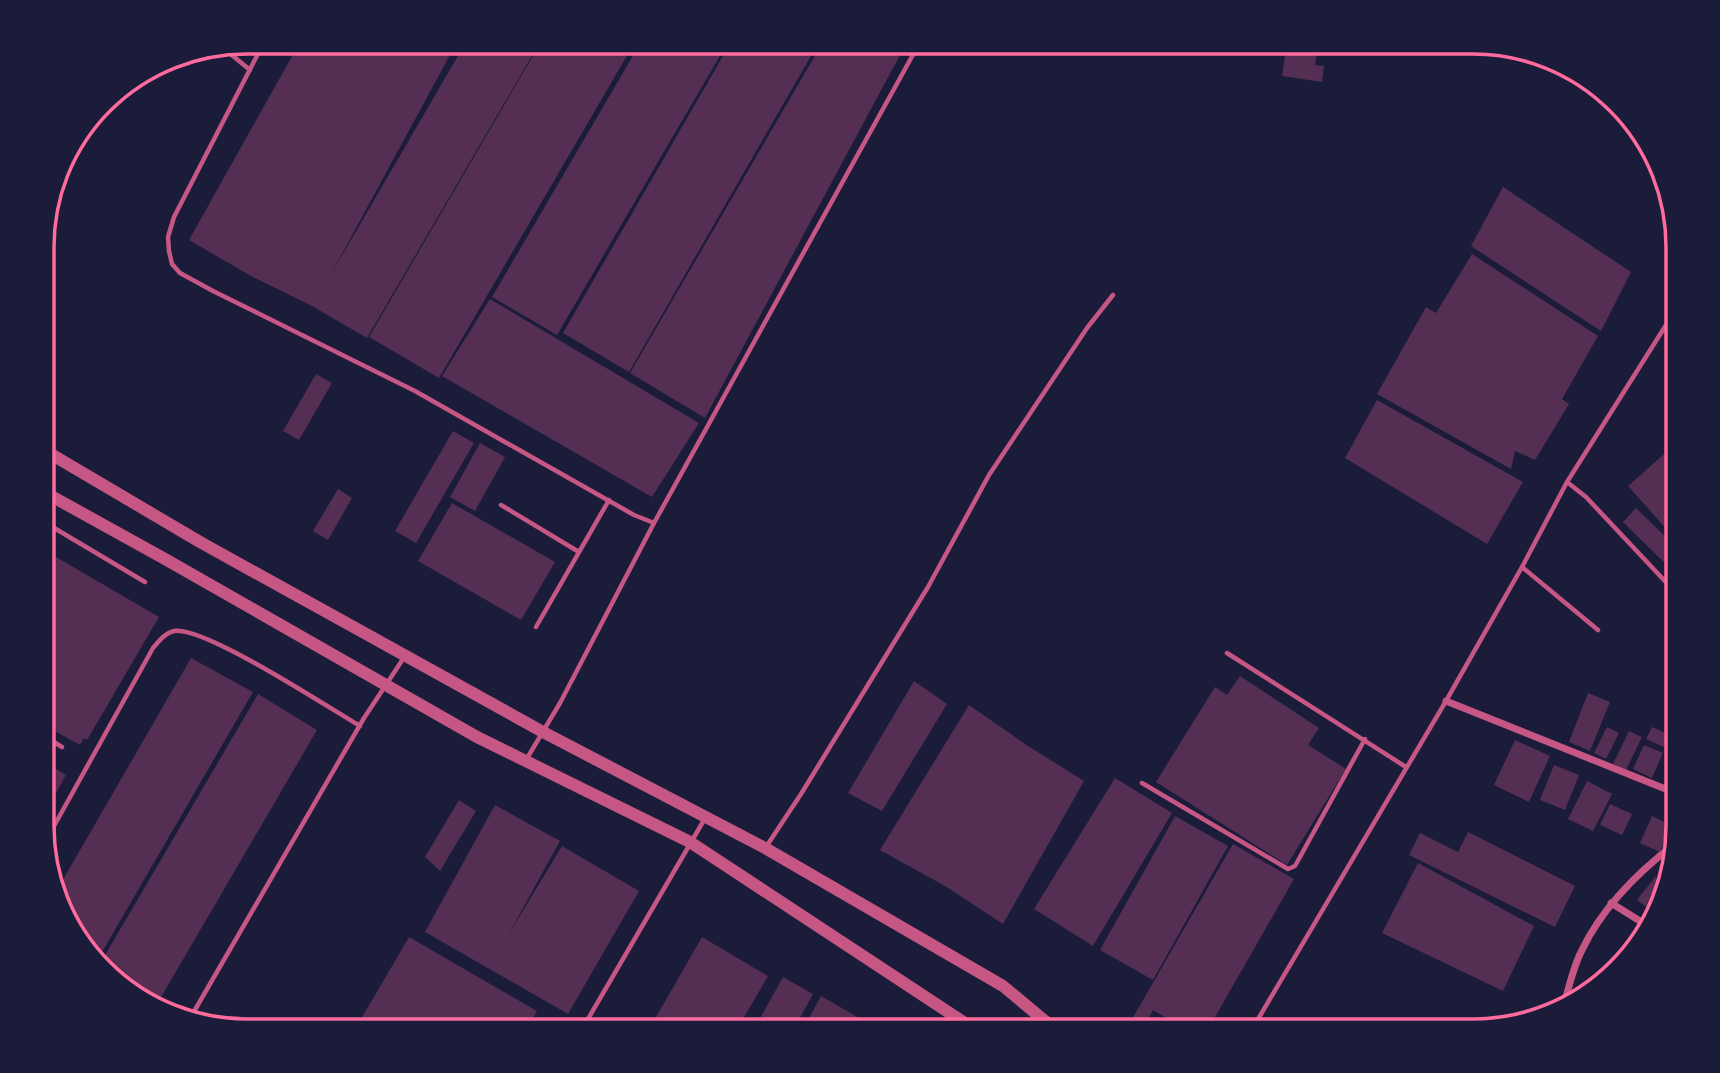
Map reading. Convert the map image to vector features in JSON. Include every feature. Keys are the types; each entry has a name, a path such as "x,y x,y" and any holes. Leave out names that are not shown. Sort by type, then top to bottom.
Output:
{"street":[{"path":"54,456 200,542 543,732 765,848 1003,986 1042,1018"},
{"path":"54,498 477,737 690,842 958,1018"},
{"path":"1446,701 1665,789"},
{"path":"1567,994 1582,949 1611,903 1649,864 1663,854"},
{"path":"1611,903 1640,921"}],"lane":[{"path":"258,54 174,217 168,237 172,264 180,273 213,291 415,391 654,523"},
{"path":"526,761 654,523 913,54"},
{"path":"232,55 250,70"},
{"path":"765,848 920,599 989,475 1087,328 1113,295"},
{"path":"1259,1018 1446,701 1567,482 1665,327"},
{"path":"1567,482 1586,497 1665,581"},
{"path":"536,627 609,500"},
{"path":"501,505 579,552"},
{"path":"54,528 145,582"},
{"path":"1521,568 1598,630"},
{"path":"54,826 153,648 161,638 174,631 192,632 238,654 360,726"},
{"path":"1227,653 1406,767"},
{"path":"194,1011 360,726 406,655"},
{"path":"1142,783 1288,869 1295,866 1365,739"},
{"path":"54,742 62,747"},
{"path":"588,1019 706,817"}],"building":[{"path":"293,54 450,54 330,276 459,54 533,54 367,338 189,240"},
{"path":"534,54 628,54 439,378 369,337"},
{"path":"634,54 721,54 557,335 492,297"},
{"path":"724,54 812,54 629,372 563,333"},
{"path":"816,54 901,54 705,418 630,373"},
{"path":"1285,54 1317,54 1315,65 1324,66 1322,82 1282,76"},
{"path":"1503,187 1631,272 1601,331 1471,246"},
{"path":"1472,254 1598,336 1562,399 1569,404 1535,460 1515,451 1511,469 1377,394 1426,307 1436,313"},
{"path":"490,299 699,423 652,497 442,376"},
{"path":"316,374 332,383 299,440 283,431"},
{"path":"1377,400 1523,482 1487,544 1345,458"},
{"path":"453,431 474,443 416,543 395,531"},
{"path":"480,443 505,457 475,511 450,497"},
{"path":"1665,453 1665,527 1628,486"},
{"path":"338,489 352,498 328,540 313,531"},
{"path":"452,503 555,562 521,620 418,561"},
{"path":"1636,508 1665,536 1665,563 1623,522"},
{"path":"54,556 159,617 87,740 84,738 80,745 54,731"},
{"path":"191,658 253,692 102,953 80,922 62,881"},
{"path":"1240,676 1319,728 1308,745 1346,769 1287,865 1156,782 1215,687 1227,695"},
{"path":"914,681 947,704 882,811 848,793"},
{"path":"1588,693 1610,702 1590,751 1569,742"},
{"path":"258,694 317,730 160,998 120,971 105,956"},
{"path":"969,705 1084,781 1003,924 945,886 880,850"},
{"path":"1607,727 1619,733 1606,759 1594,753"},
{"path":"1652,727 1665,733 1665,748 1646,739"},
{"path":"1629,731 1642,737 1626,770 1613,764"},
{"path":"1515,740 1550,756 1529,802 1494,785"},
{"path":"1644,745 1663,753 1652,778 1633,769"},
{"path":"1554,765 1579,775 1565,810 1540,800"},
{"path":"54,768 66,775 54,797"},
{"path":"1115,778 1172,813 1093,946 1034,909"},
{"path":"1587,781 1612,794 1593,831 1568,819"},
{"path":"459,800 476,811 440,871 425,857"},
{"path":"1610,804 1632,814 1622,835 1600,825"},
{"path":"495,805 560,841 507,937 562,846 639,891 568,1014 425,932"},
{"path":"1175,816 1228,846 1153,980 1100,950"},
{"path":"1652,816 1665,822 1664,842 1660,852 1640,843"},
{"path":"1468,832 1575,886 1555,927 1409,855 1420,833 1458,852"},
{"path":"1233,844 1294,879 1214,1018 1167,1018 1153,1010 1148,1018 1132,1018"},
{"path":"1418,863 1534,926 1503,991 1382,933"},
{"path":"1655,877 1658,879 1647,908 1637,900"},
{"path":"409,937 537,1011 532,1019 361,1019"},
{"path":"702,937 768,976 743,1019 655,1019"},
{"path":"783,977 813,994 800,1019 760,1019"},
{"path":"821,996 860,1019 809,1019"}]}
